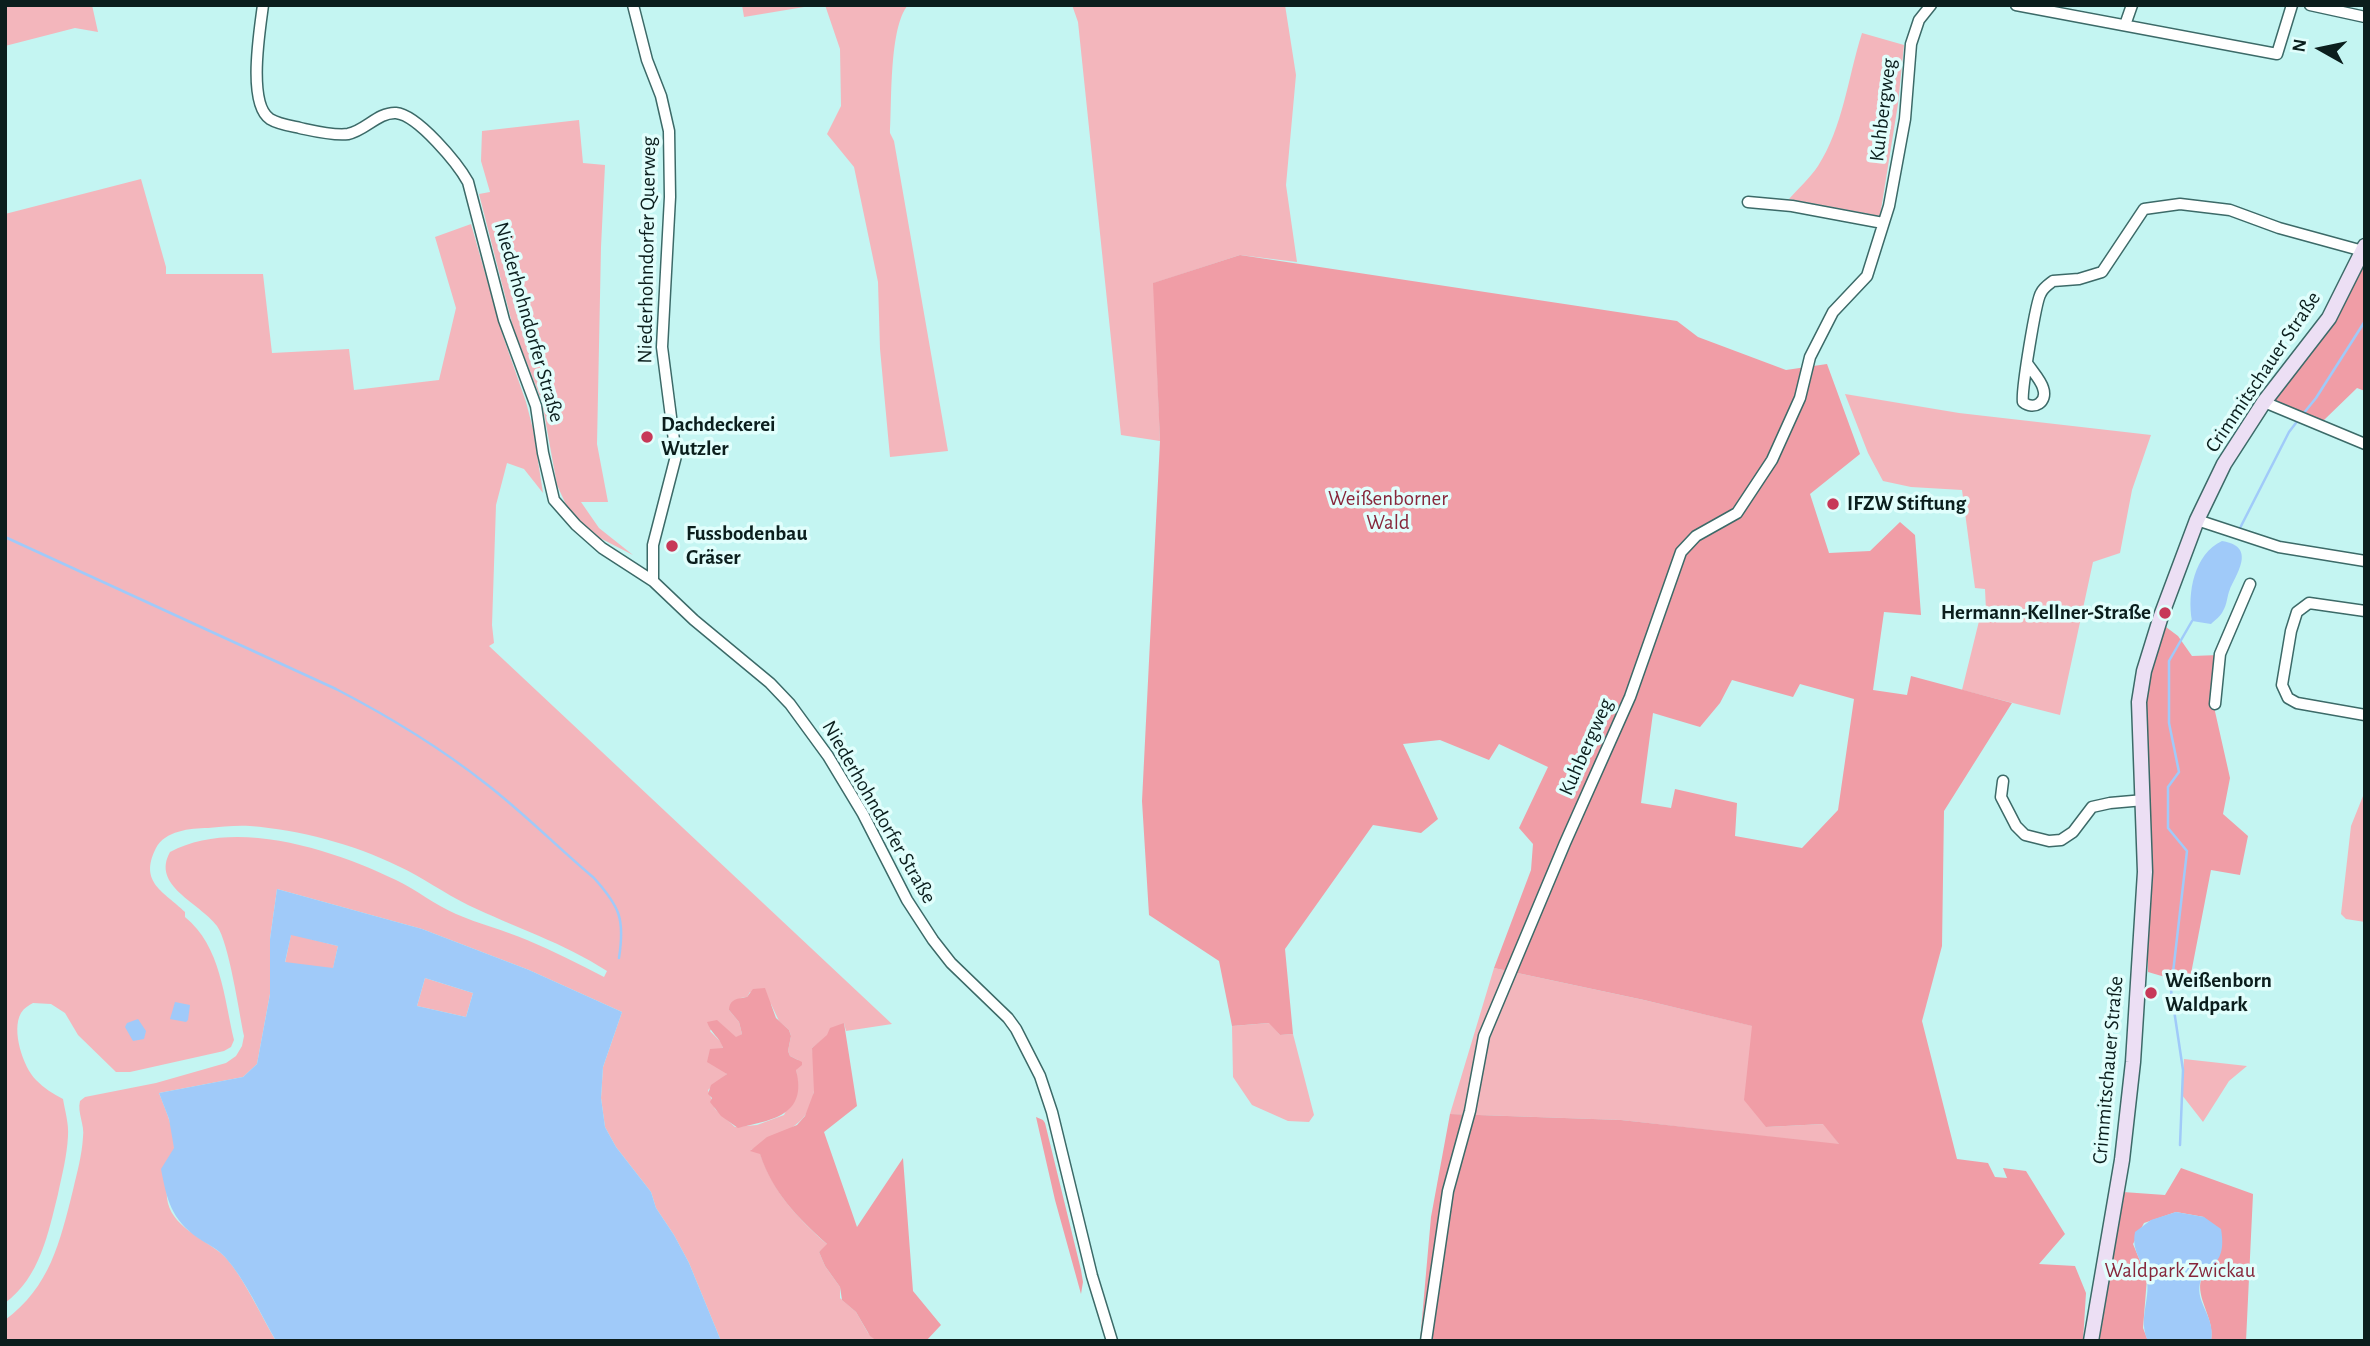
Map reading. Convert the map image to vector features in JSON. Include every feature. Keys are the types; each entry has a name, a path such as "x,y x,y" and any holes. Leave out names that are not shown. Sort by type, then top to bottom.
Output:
{"main road":[{"name":"Crimmitschauer Straße","path":"2091,1341 2108,1252 2129,1111 2145,872 2139,702 2144,671 2161,616 2197,520 2224,464 2264,402 2329,318 2364,248"}],"street":[{"name":"Niederhohndorfer Straße","path":"263,5 258,44 257,88 263,111 269,118 310,130 347,134 386,114 401,114 428,135 463,173 475,206 504,320 537,406 543,453 554,500 576,525 602,548 653,581 694,620 770,683 790,705 835,768 863,814 907,900 933,940 951,963 1016,1029 1046,1091 1089,1263 1112,1341"},
{"name":"Niederhohndorfer Querweg","path":"633,5 669,131 670,197 662,347 676,456 653,545 653,581"},
{"name":"Kuhbergweg","path":"1426,1341 1448,1191 1470,1111 1484,1036 1630,697 1681,552 1696,536 1737,513 1772,460 1800,398 1810,357 1833,312 1867,276 1889,206 1905,119 1910,44 1919,20 1931,5"},
{"path":"2016,5 2277,54 2292,5"},
{"path":"2125,25 2132,5"},
{"path":"2310,5 2365,18"},
{"path":"1748,202 1792,206 1883,223"},
{"name":"Crimmitschauer Straße","path":"2027,363 2040,294 2053,281 2079,279 2102,272 2144,209 2180,204 2230,210 2279,228 2364,248"},
{"path":"2264,402 2365,444"},
{"path":"2197,520 2279,547 2365,561"},
{"path":"2215,704 2220,654 2250,584"},
{"path":"2365,611 2309,603 2297,612 2282,685 2288,698 2297,703 2365,715"},
{"path":"2003,781 2001,797 2016,826 2025,835 2049,841 2061,840 2073,832 2092,807 2144,800"}],"shaded area":[{"path":"5,5 92,5 98,32 75,28 5,46"},
{"path":"742,5 816,5 744,17"},
{"path":"825,5 908,5 897,30 894,47 890,133 894,141 948,451 890,457 880,349 878,282 854,167 827,134 841,106 840,49"},
{"path":"1072,5 1285,5 1296,75 1286,185 1297,262 1240,255 1154,283 1160,441 1121,435 1078,22"},
{"path":"1862,33 1904,45 1898,104 1880,216 1789,199 1815,170 1826,151 1839,118"},
{"path":"579,120 583,163 605,165 597,444 608,502 581,502 599,528 633,555 594,535 568,509 557,485 542,402 513,327 479,194 490,192 481,161 482,131"},
{"path":"141,179 166,274 263,274 272,353 349,349 354,390 439,380 456,308 435,237 471,224 503,336 526,402 543,493 524,469 507,463 496,505 492,625 494,643 489,646 892,1024 846,1031 844,1023 812,1048 814,1088 810,1107 799,1122 751,1150 760,1153 765,1167 787,1204 828,1245 819,1252 840,1287 840,1298 856,1312 868,1333 877,1341 721,1341 689,1263 656,1208 651,1192 616,1147 605,1127 601,1098 603,1067 622,1012 529,970 422,929 277,889 270,939 270,994 257,1064 243,1077 159,1093 170,1121 174,1143 167,1192 169,1208 181,1224 229,1261 276,1341 5,1341 5,1320 33,1293 58,1245 82,1150 80,1101 85,1097 156,1083 226,1063 236,1056 242,1046 244,1036 221,935 209,917 172,884 167,875 166,864 170,852 196,842 224,837 284,842 314,849 371,869 404,884 456,914 527,940 604,977 607,971 556,944 468,905 398,866 345,845 288,831 250,826 194,829 172,834 156,848 151,860 152,878 156,886 185,912 185,917 197,929 214,958 224,990 234,1040 231,1047 224,1051 130,1072 116,1072 78,1035 65,1013 51,1004 33,1003 21,1013 17,1029 23,1058 36,1080 63,1099 68,1136 58,1194 41,1254 27,1281 5,1303 5,214","holes":["750,992 771,1004 779,1021 789,1030 791,1036 788,1051 790,1056 798,1060 798,1087 784,1115 757,1125 735,1127 715,1109 708,1090 727,1074 710,1049 723,1049 722,1043 710,1031 717,1021 736,1038 742,1034 739,1022 729,1010"]},
{"path":"1845,394 1959,413 2151,435 2132,490 2120,553 2093,562 2060,715 1962,690 1981,613 1986,610 1985,589 1975,588 1962,490 1911,487 1883,481 1868,453"},
{"path":"2365,791 2365,922 2346,919 2341,914 2351,826"},
{"path":"291,934 338,946 333,969 285,963"},
{"path":"1494,968 1753,1026 1766,1127 1824,1124 1840,1145 1621,1120 1450,1114"},
{"path":"425,978 473,993 466,1017 417,1006"},
{"path":"1270,1023 1280,1035 1293,1034 1314,1115 1309,1122 1288,1121 1252,1105 1233,1077 1232,1026"},
{"path":"2184,1059 2247,1066 2229,1081 2203,1122 2182,1095"}],"green space":[{"path":"2365,246 2365,391 2357,388 2323,421 2272,400"},
{"name":"Weißenborner Wald","path":"1240,255 1677,321 1698,337 1786,370 1827,364 1860,454 1810,494 1829,553 1870,551 1900,522 1915,535 1921,615 1884,612 1873,690 1907,695 1911,676 2012,703 1944,811 1942,946 1922,1021 1957,1159 1988,1163 1995,1177 2007,1178 2003,1168 2026,1171 2065,1234 2039,1264 2075,1266 2086,1293 2083,1341 1420,1341 1431,1217 1450,1114 1621,1120 1839,1144 1823,1124 1766,1127 1744,1100 1752,1026 1494,968 1531,870 1533,844 1519,828 1548,767 1499,744 1489,760 1440,740 1403,744 1438,819 1421,833 1373,825 1285,949 1293,1034 1280,1035 1269,1023 1232,1026 1219,961 1149,915 1142,801 1160,441 1153,283","holes":["1732,680 1793,697 1800,684 1854,699 1838,810 1802,848 1735,836 1737,803 1675,789 1671,808 1641,803 1653,713 1700,727 1720,703"]},
{"path":"2166,627 2178,636 2192,656 2219,655 2214,707 2230,778 2223,814 2248,836 2240,875 2211,870 2189,984 2148,972 2150,814 2145,703 2154,660"},
{"path":"765,988 776,1018 789,1030 790,1056 802,1062 796,1070 797,1097 784,1113 738,1128 721,1116 710,1102 712,1098 708,1094 711,1085 727,1074 707,1062 710,1049 723,1048 707,1022 717,1020 736,1037 742,1034 739,1022 729,1010 731,1003 747,997 753,989"},
{"path":"844,1023 857,1106 824,1132 857,1227 903,1158 913,1291 941,1325 926,1341 877,1341 870,1336 856,1312 842,1300 840,1287 825,1266 819,1252 827,1244 787,1204 772,1181 760,1154 750,1151 767,1137 797,1125 805,1116 814,1092 812,1048 827,1035 830,1028"},
{"path":"1036,1117 1045,1123 1081,1270 1081,1294 1055,1200"},
{"name":"Waldpark Zwickau","path":"2181,1168 2253,1194 2246,1341 2211,1341 2212,1331 2200,1290 2205,1272 2215,1264 2204,1217 2176,1212 2144,1223 2133,1244 2147,1278 2143,1328 2148,1341 2097,1341 2101,1331 2123,1192 2165,1195"}],"water":[{"path":"2222,541 2238,548 2242,560 2240,567 2219,616 2211,624 2192,621 2191,599 2195,575 2205,555"},
{"path":"277,889 422,929 529,970 622,1012 603,1067 601,1098 605,1127 616,1147 651,1192 656,1208 689,1263 721,1341 276,1341 233,1266 219,1252 189,1231 172,1208 161,1169 174,1148 169,1119 159,1093 243,1077 257,1064 270,994 270,939","holes":["291,935 338,946 333,968 285,962","425,978 473,993 466,1017 417,1006"]},
{"path":"175,1002 190,1005 186,1022 170,1019"},
{"path":"138,1019 146,1031 144,1039 133,1041 125,1027 127,1023"},
{"path":"2176,1212 2204,1217 2221,1229 2221,1253 2202,1277 2199,1290 2211,1325 2211,1341 2148,1341 2145,1333 2147,1280 2136,1251 2135,1232 2151,1220"}],"waterway":[{"path":"2303,414 2365,321"},
{"path":"2239,530 2289,432 2299,419"},
{"path":"5,537 336,689 431,744 513,806 603,888 615,906 621,923 619,958"},
{"path":"2180,1145 2183,1070 2171,990 2187,851 2168,828 2168,787 2179,772 2169,723 2169,661 2192,621"}],"place":[{"name":"Dachdeckerei Wutzler","path":"647,437"},
{"name":"IFZW Stiftung","path":"1833,504"},
{"name":"Fussbodenbau Gräser","path":"672,546"},
{"name":"Hermann-Kellner-Straße","path":"2165,613"},
{"name":"Weißenborn Waldpark","path":"2151,993"}]}
